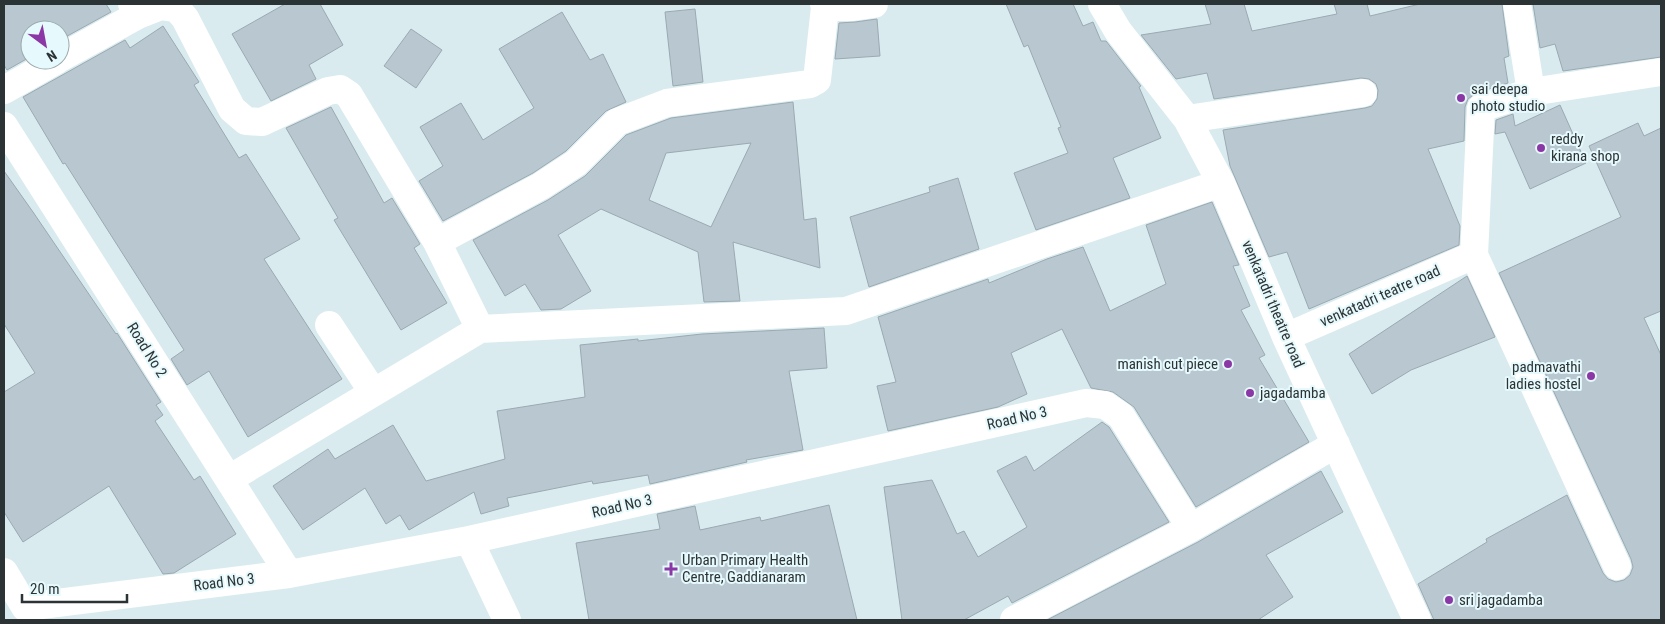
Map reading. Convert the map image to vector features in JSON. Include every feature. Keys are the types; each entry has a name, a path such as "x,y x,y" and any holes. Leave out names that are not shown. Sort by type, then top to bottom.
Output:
{"street":[{"path":"437,242 541,186 576,163 617,122 667,103 810,84 817,80 824,5 853,7 874,4"},
{"name":"venkatadri theatre road","path":"1102,4 1118,31 1187,119 1221,183 1286,337 1417,620"},
{"path":"1517,4 1531,92"},
{"path":"70,52 135,9 161,6 176,8 185,18 232,109 246,121 262,122 328,91 340,89 349,95 437,242 480,328"},
{"path":"4,90 39,70"},
{"path":"1617,566 1474,255 1481,108 1531,92 1661,72"},
{"path":"1187,119 1363,93"},
{"name":"Road No 2","path":"4,126 289,574"},
{"path":"229,479 480,328 846,311 1221,183"},
{"name":"venkatadri teatre road","path":"1286,337 1474,255"},
{"path":"329,325 373,392"},
{"name":"Road No 3","path":"4,572 14,610 289,574 469,540 1086,403 1105,405 1121,416 1191,528"},
{"path":"1014,620 1191,528 1336,444"},
{"path":"469,540 507,620"}],"building":[{"path":"4,4 106,4 111,12 70,35 70,20 20,20 20,63 7,70 4,65"},
{"path":"285,4 320,4 343,45 309,65 316,79 271,101 232,34"},
{"path":"1006,4 1073,4 1083,26 1093,22 1101,41 1106,41 1141,86 1139,87 1161,138 1113,158 1130,198 1036,230 1014,173 1068,153 1058,128 1061,127 1028,45 1024,47"},
{"path":"1205,4 1244,4 1252,31 1337,14 1334,4 1367,4 1370,16 1420,4 1502,4 1509,56 1504,58 1508,83 1476,93 1468,99 1465,107 1464,141 1428,149 1460,226 1459,245 1309,309 1287,252 1269,257 1230,166 1223,130 1372,106 1377,99 1378,90 1376,84 1369,79 1361,78 1214,99 1207,73 1176,79 1141,35 1211,24"},
{"path":"1533,4 1661,4 1661,57 1563,71 1555,44 1540,48"},
{"path":"695,9 703,82 673,86 665,12"},
{"path":"562,12 590,60 603,54 626,102 606,111 566,151 533,173 443,221 419,181 443,166 420,127 461,103 483,140 534,108 499,49"},
{"path":"877,19 880,56 835,59 839,23"},
{"path":"163,26 199,82 194,85 239,158 246,154 300,239 264,259 342,379 248,437 209,371 187,385 171,359 184,350 65,163 63,164 23,97 125,40 130,48"},
{"path":"411,29 442,50 416,88 384,66"},
{"path":"793,102 804,220 816,218 820,268 733,242 740,301 704,302 698,252 601,209 558,235 591,291 561,309 541,310 525,284 505,296 473,240 548,200 585,176 626,135 671,118","holes":["751,143 711,227 649,200 666,153"]},
{"path":"1560,105 1586,163 1530,189 1505,132 1495,134 1496,120 1513,114 1515,126"},
{"path":"331,107 384,203 392,198 420,244 414,248 447,303 401,330 334,220 338,218 286,128"},
{"path":"1638,123 1644,136 1661,128 1661,311 1644,318 1661,355 1661,620 1434,620 1418,584 1487,542 1486,539 1567,495 1603,573 1608,579 1616,582 1624,580 1630,575 1633,567 1631,559 1499,273 1621,217 1589,146"},
{"path":"4,171 117,333 161,402 156,405 163,415 155,421 194,480 200,476 236,534 174,573 163,574 109,486 23,542 4,512 4,392 35,373 4,324"},
{"path":"958,178 979,249 869,287 850,217 930,192 929,187"},
{"path":"1212,202 1239,265 1233,266 1250,306 1241,310 1265,355 1259,358 1309,442 1196,507 1134,407 1113,392 1091,388 1062,329 1011,353 1027,394 998,407 888,431 877,386 896,382 878,317 988,279 989,283 1047,259 1083,247 1110,311 1166,284 1146,225"},
{"path":"1467,276 1495,337 1411,370 1372,394 1349,354"},
{"path":"824,328 827,368 789,371 803,450 746,460 747,462 650,484 648,475 593,484 592,481 507,498 509,506 481,514 474,492 409,530 400,515 386,524 365,488 303,530 273,486 328,449 335,459 393,425 426,481 505,459 497,411 585,397 580,345 702,334"},
{"path":"1102,422 1109,427 1169,522 1012,603 1008,596 964,620 902,620 884,487 932,480 957,534 964,531 978,557 1027,527 997,471 1026,456 1034,471"},
{"path":"1321,471 1343,512 1266,555 1293,597 1258,620 1047,620 1198,542"},
{"path":"829,505 857,620 589,620 576,543 660,529 657,514 695,506 700,530 760,517 761,521"}],"place":[{"name":"sai deepa photo studio","path":"1461,98"},
{"name":"reddy kirana shop","path":"1541,148"},
{"name":"manish cut piece","path":"1228,364"},
{"name":"padmavathi ladies hostel","path":"1591,376"},
{"name":"jagadamba","path":"1250,393"},
{"name":"Urban Primary Health Centre, Gaddianaram","path":"671,569"},
{"name":"sri jagadamba","path":"1449,600"}]}
